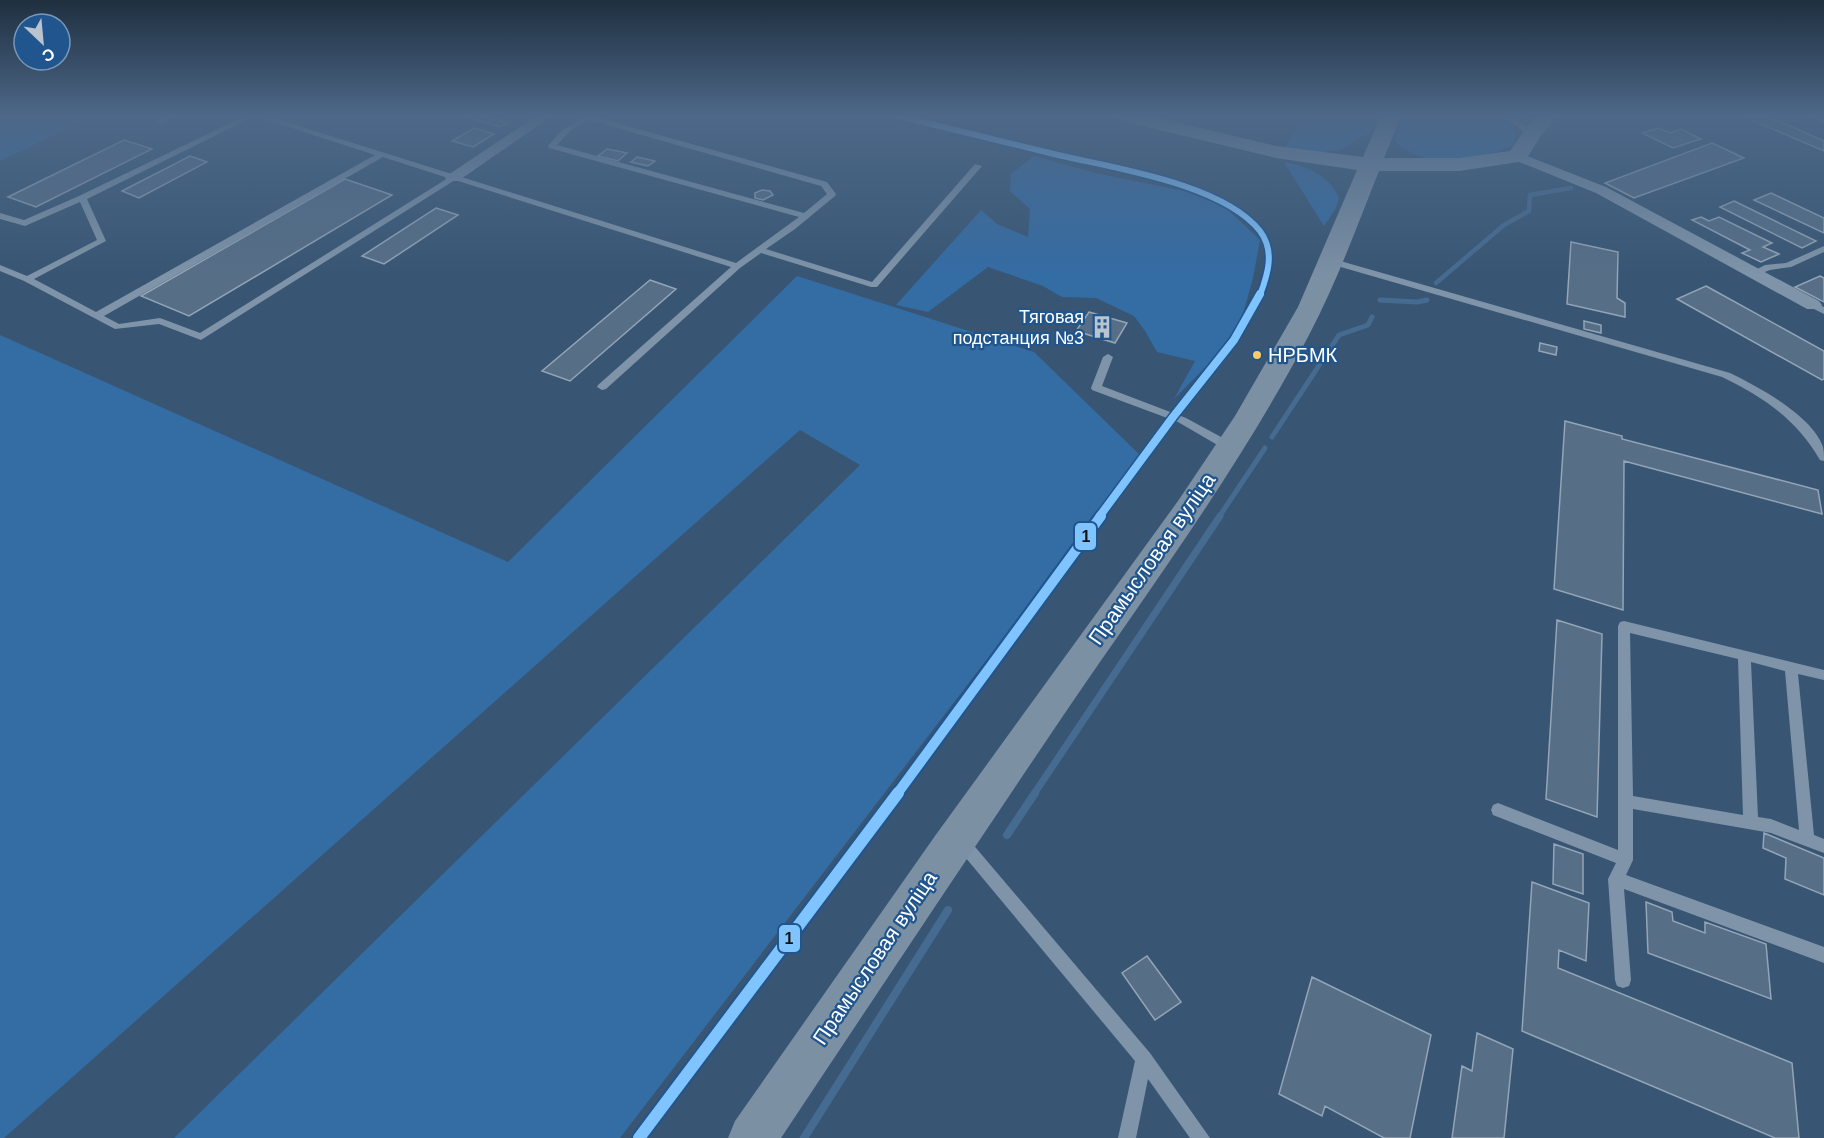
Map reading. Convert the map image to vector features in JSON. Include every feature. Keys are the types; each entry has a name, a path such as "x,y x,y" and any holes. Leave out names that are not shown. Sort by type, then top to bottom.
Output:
{"main road":[{"name":"Прамысловая вуліца","path":"752,1138 958,836 1230,447 1296,336 1320,289 1368,169"}],"street":[{"path":"453,178 466,169"},
{"path":"1550,169 1601,190 1818,308"}],"lane":[{"path":"0,216 25,224 142,169"},
{"path":"96,315 356,169"},
{"path":"425,169 737,266"},
{"path":"636,169 805,216"},
{"path":"602,387 737,266 832,194 824,184 771,169"},
{"path":"759,250 874,285 975,169"},
{"path":"0,268 27,279 118,327 160,321 201,337 453,178"},
{"path":"27,279 102,241 82,198"},
{"path":"1754,273 1768,267 1788,265 1824,249"},
{"path":"1330,261 1726,375 1762,391 1789,412 1817,443 1824,457"},
{"path":"1108,357 1096,388 1182,420 1230,447"},
{"path":"1623,980 1616,879 1626,861 1624,626 1824,675"},
{"path":"1744,656 1751,822"},
{"path":"1791,667 1807,840"},
{"path":"1625,801 1771,826 1824,846"},
{"path":"1498,810 1626,861"},
{"path":"958,836 1144,1059 1201,1138"},
{"path":"1616,879 1824,955"},
{"path":"1127,1138 1144,1059"}],"shaded area":[{"path":"1017,169 1081,169 1184,191 1225,207 1260,240 1253,278 1237,335 1174,399 1195,361 1157,352 1134,316 1096,298 1062,297 1043,286 988,267 928,312 896,305 981,210 997,224 1028,237 1030,209 1010,191 1011,174"},
{"path":"1288,169 1309,169 1335,190 1339,198 1336,208 1324,226"},
{"path":"797,276 1034,352 1142,457 620,1138 174,1138 860,465 800,430 4,1138 0,1138 0,335 508,562"}],"building":[{"path":"65,169 112,169 36,207 8,197"},
{"path":"165,169 194,169 139,198 122,191"},
{"path":"1642,169 1713,169 1634,198 1605,183"},
{"path":"345,179 392,195 189,316 141,296"},
{"path":"762,190 770,191 773,195 763,200 755,198 755,193"},
{"path":"1771,193 1824,218 1824,233 1754,200"},
{"path":"1734,201 1816,241 1802,248 1720,207"},
{"path":"436,208 458,215 384,264 362,256"},
{"path":"1701,217 1709,221 1719,217 1772,243 1763,247 1779,254 1761,262 1742,253 1750,250 1692,220"},
{"path":"1571,242 1618,252 1617,298 1625,303 1625,317 1567,304"},
{"path":"1820,276 1824,278 1824,302 1795,287"},
{"path":"650,280 676,289 570,381 542,371"},
{"path":"1706,286 1824,351 1824,379 1822,380 1677,299"},
{"name":"Тяговая подстанция №3","path":"1089,312 1127,323 1115,343 1076,331"},
{"path":"1584,321 1601,325 1601,333 1584,329"},
{"path":"1540,343 1557,347 1556,355 1539,351"},
{"path":"1565,421 1622,436 1622,439 1818,490 1822,514 1624,461 1623,610 1554,589"},
{"path":"1557,620 1602,634 1597,817 1546,799"},
{"path":"1764,833 1824,858 1824,895 1785,879 1786,858 1763,848"},
{"path":"1554,844 1583,854 1583,894 1553,884"},
{"path":"1532,882 1589,903 1586,961 1559,950 1558,968 1792,1063 1799,1138 1775,1138 1522,1031"},
{"path":"1646,902 1672,912 1673,921 1705,933 1705,922 1766,944 1771,999 1648,953"},
{"path":"1147,956 1181,1002 1155,1020 1122,973"},
{"path":"1312,977 1431,1035 1410,1138 1384,1138 1325,1106 1322,1116 1279,1094"},
{"path":"1477,1033 1513,1049 1504,1138 1452,1138 1462,1066 1472,1071"}],"waterway":[{"path":"1436,283 1504,225 1529,211 1530,195 1571,188"},
{"path":"1380,300 1417,302 1427,300"},
{"path":"1272,437 1339,335 1368,325 1372,317"},
{"path":"1219,517 1265,448"},
{"path":"1034,794 1220,516"},
{"path":"1007,835 1035,793"},
{"path":"804,1138 948,910"}],"transit line":[{"name":"1","path":"639,1138 870,831 1173,417 1234,340 1260,295 1268,274 1270,255 1261,232 1242,213 1213,197 1166,181 1117,169"}],"place":[{"name":"Тяговая подстанция №3","path":"1102,327"},
{"name":"НРБМК","path":"1257,355"}]}
